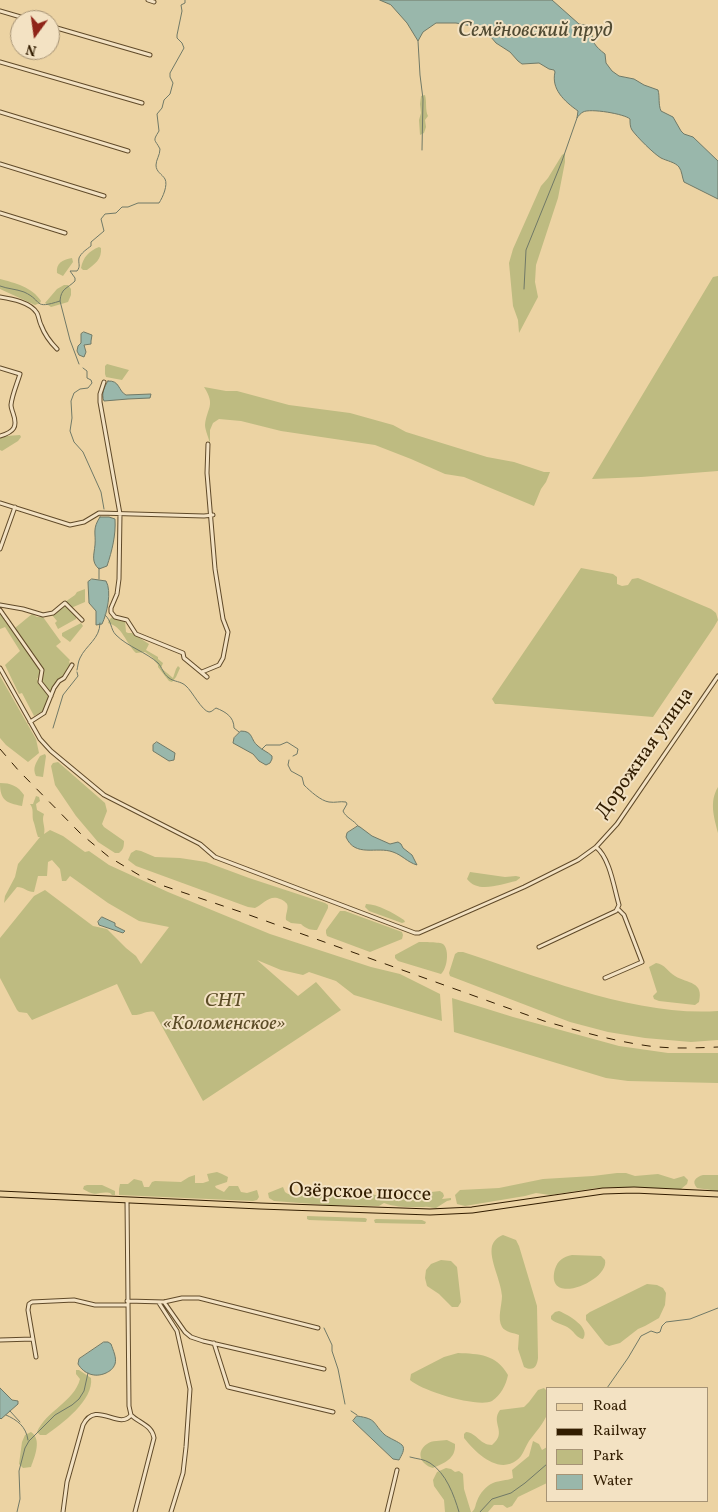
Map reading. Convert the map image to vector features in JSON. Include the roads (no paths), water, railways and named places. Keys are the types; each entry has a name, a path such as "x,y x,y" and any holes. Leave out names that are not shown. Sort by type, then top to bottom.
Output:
{"main road":[{"name":"Озёрское шоссе","path":"0,1194 385,1211 450,1212 603,1191 634,1190 718,1194"}],"street":[{"path":"148,0 154,2"},
{"path":"60,29 150,55"},
{"path":"0,62 142,104"},
{"path":"0,112 128,151"},
{"path":"0,164 104,196"},
{"path":"0,213 65,233"},
{"path":"0,297 22,302 32,308 37,314 51,343 57,349"},
{"path":"0,368 20,374 10,407 14,416 14,430 0,436"},
{"path":"104,382 100,394 100,402 120,514 119,579 117,594 111,612 115,617 127,620 136,634 183,654 184,658 207,677"},
{"path":"202,672 219,665 223,658 228,632 223,619 215,569 207,473 208,444"},
{"path":"0,502 70,525 84,522 99,513 211,515"},
{"path":"0,550 15,507"},
{"path":"0,605 43,615 52,612 65,603 82,620"},
{"path":"0,610 42,670 40,682 51,696"},
{"path":"30,722 44,713 58,681 64,678 72,665"},
{"name":"Дорожная улица","path":"0,668 44,746 104,795 193,840 215,857 415,933 424,932 524,887 578,860 596,847 617,824 718,676"},
{"path":"596,847 606,859 619,905 618,909 624,915 642,962 605,978"},
{"path":"539,947 618,909"},
{"path":"126,1200 129,1406 131,1415 150,1428 154,1438 135,1512"},
{"path":"36,1357 28,1310 32,1302 74,1300 95,1306 199,1298 318,1328"},
{"path":"161,1302 187,1334 196,1339 324,1369"},
{"path":"161,1302 177,1331 190,1389 183,1474 171,1512"},
{"path":"0,1340 33,1339"},
{"path":"214,1343 228,1387 333,1412"},
{"path":"64,1512 67,1482 83,1425 87,1418 98,1414 123,1420 128,1419 131,1415"},
{"path":"387,1512 398,1470"}],"water":[{"name":"Семёновский пруд","path":"380,0 552,0 579,24 589,26 592,29 594,43 605,54 606,63 612,71 619,76 634,79 658,90 661,111 673,117 684,134 693,137 718,161 718,199 684,182 679,167 654,153 632,130 630,119 627,117 607,112 587,111 577,118 578,111 564,99 557,89 554,70 539,63 522,64 510,52 496,43 485,30 477,27 456,23 436,23 423,32 418,41 407,23 391,5"},
{"path":"84,332 92,335 91,344 84,345 86,352 84,357 79,355 77,351 81,343 81,334"},
{"path":"108,381 115,382 126,395 151,394 150,398 104,401 103,391"},
{"path":"100,517 115,519 115,525 107,566 99,569 95,564 94,558 95,528"},
{"path":"92,579 106,581 109,591 104,620 102,624 96,625 96,611 89,603 88,582"},
{"path":"241,731 248,732 256,744 272,756 270,763 266,765 253,754 233,743 234,738"},
{"path":"157,742 175,753 174,760 169,761 153,751 153,745"},
{"path":"358,826 372,836 390,844 398,842 412,855 417,865 387,850 367,850 355,847 346,837 347,833"},
{"path":"102,917 115,923 115,926 125,931 123,933 99,925 98,922"},
{"path":"104,1342 111,1344 115,1357 114,1366 106,1373 94,1375 87,1373 78,1364 79,1359"},
{"path":"0,1388 12,1400 18,1401 18,1404 1,1419 0,1418"},
{"path":"357,1416 372,1420 385,1435 402,1445 403,1450 399,1460 393,1459 353,1421"}],"waterway":[{"path":"79,364 70,340 60,301 61,297 63,291 75,281 70,271 77,271 80,256 91,246 91,242 104,231 101,219 105,214 116,213 122,207 138,203 159,203 163,194 166,182 156,165 160,149 155,140 159,131 157,114 162,108 164,100 170,94 173,83 170,73 184,48 177,35 182,11 181,5 185,3 185,0"},
{"path":"418,41 423,99 422,150"},
{"path":"524,289 526,250 562,161 577,118"},
{"path":"0,286 24,292 45,305 60,301"},
{"path":"83,368 87,371 87,378 92,383 88,388 80,389 74,393 71,401 72,418 70,431 74,442 83,452 101,492 104,509"},
{"path":"99,568 99,579"},
{"path":"105,615 114,633 126,643 153,659 169,678 186,686 206,711 210,712 216,708 226,713 233,721 234,728 239,732"},
{"path":"77,670 78,662 98,633 100,623"},
{"path":"53,728 63,695 78,676 77,672"},
{"path":"262,749 266,745 280,745 287,742 298,749 297,754 293,756"},
{"path":"289,760 288,765 291,771 302,777 304,785 316,795 329,802 346,802 347,804 343,811 358,826"},
{"path":"608,1387 641,1336 651,1331 660,1332 666,1322 690,1319 718,1308"},
{"path":"324,1328 332,1345 345,1404"},
{"path":"17,1512 20,1499 19,1471 25,1448 29,1441 55,1415 79,1399 84,1391 88,1373"},
{"path":"10,1411 20,1422"},
{"path":"351,1411 357,1415"},
{"path":"6,1415 20,1424 28,1440"},
{"path":"410,1457 428,1462 441,1472 452,1492 459,1512"},
{"path":"480,1512 492,1499 511,1493 546,1465"}],"railway":[{"path":"0,749 81,834 109,857 139,875 164,886 544,1021 609,1039 649,1046 675,1048 718,1047"}],"park label":[{"name":"СНТ «Коломенское»","path":"224,1014"}]}
